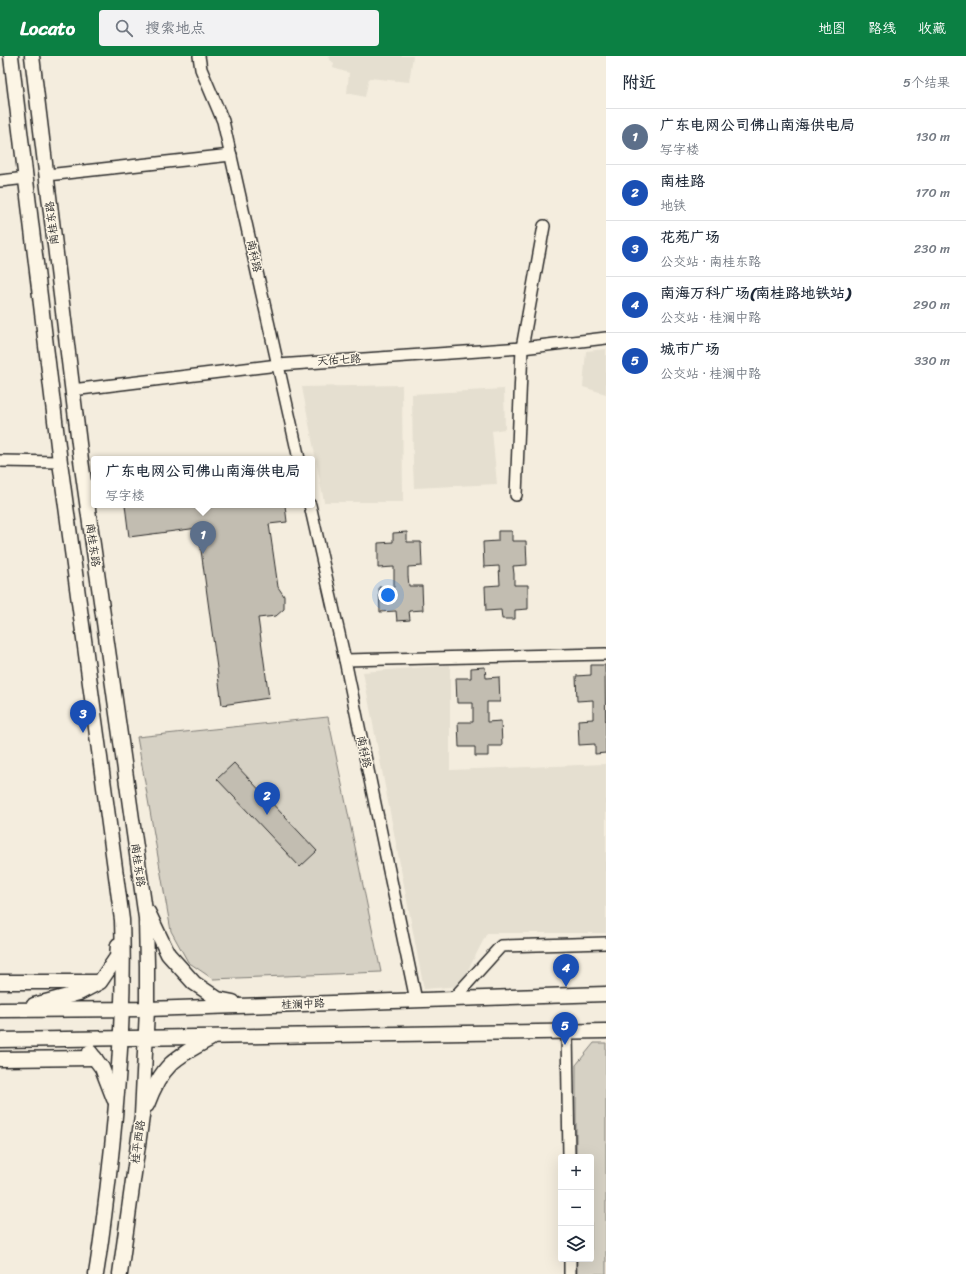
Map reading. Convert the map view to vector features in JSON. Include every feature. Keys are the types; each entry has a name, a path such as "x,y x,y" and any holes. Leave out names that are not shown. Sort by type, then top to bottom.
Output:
{"main road":[{"name":"南桂东路","path":"11,56 60,462 121,912 124,966 122,1009"},
{"name":"南桂东路","path":"32,56 81,460 146,918 147,1009"},
{"path":"143,903 168,954 194,983 218,999 254,1006"},
{"path":"17,1010 79,993 100,982 117,957 121,912"},
{"path":"0,982 100,982"},
{"name":"桂澜中路","path":"0,1010 147,1009 606,994"},
{"path":"96,1274 100,1252 116,1103 122,1009"},
{"name":"桂平西路","path":"120,1274 141,1120 147,1009"},
{"path":"0,1040 606,1031"},
{"path":"141,1120 153,1087 166,1067 186,1052 212,1038"},
{"path":"61,1040 88,1048 102,1068 116,1103"},
{"path":"0,1059 95,1058"}],"street":[{"name":"南科路","path":"199,56 200,69 223,121 298,456"},
{"path":"47,175 231,155"},
{"path":"0,180 26,178"},
{"path":"516,495 522,348 544,226"},
{"name":"天佑七路","path":"72,390 278,365 522,348 606,338"},
{"path":"0,461 60,462"},
{"name":"南科路","path":"311,508 345,660 416,1000"},
{"path":"345,660 606,654"},
{"path":"453,999 501,946 606,943"},
{"path":"567,1032 569,1154"},
{"path":"570,1262 570,1274"}],"shaded area":[{"path":"329,56 413,56 409,82 369,78 365,97 347,93 349,73 333,68 334,63 329,59"},
{"path":"606,349 606,394 583,387 586,351"},
{"path":"402,385 403,502 324,502 302,387"},
{"path":"504,389 505,429 492,431 497,484 414,488 412,394"},
{"path":"450,665 450,770 606,764 606,933 487,933 460,986 424,989 363,672"},
{"path":"328,717 381,972 213,979 188,962 171,931 137,737"},
{"path":"594,1043 606,1043 606,1274 577,1274 577,1262 594,1262 594,1154 576,1154 576,1065"}],"building":[{"path":"125,508 285,508 287,522 269,524 278,587 284,596 284,609 276,616 258,618 269,698 222,705 198,528 129,537"},
{"path":"498,531 512,531 512,541 526,541 527,565 513,566 514,585 528,585 528,609 515,610 515,619 502,619 501,610 486,611 485,586 500,585 499,566 484,567 483,542 498,541"},
{"path":"407,532 407,542 421,542 422,566 408,567 408,576 409,586 422,586 423,610 409,611 410,620 397,621 396,611 380,612 379,587 394,587 394,567 378,568 378,543 393,542 393,533"},
{"path":"591,665 605,665 606,753 595,754 595,744 579,745 578,720 593,719 593,700 577,701 576,676 591,675"},
{"path":"485,667 486,678 499,677 500,702 487,702 487,722 501,721 502,746 488,746 488,756 475,756 475,747 459,747 458,722 473,722 473,703 457,703 456,678 471,678 471,668"},
{"path":"234,763 317,851 300,867 217,779"}],"place":[{"name":"广东电网公司佛山南海供电局","path":"203,554"},
{"name":"花苑广场","path":"83,733"},
{"name":"南桂路","path":"267,815"},
{"name":"南海万科广场(南桂路地铁站)","path":"566,987"},
{"name":"城市广场","path":"565,1045"}]}
